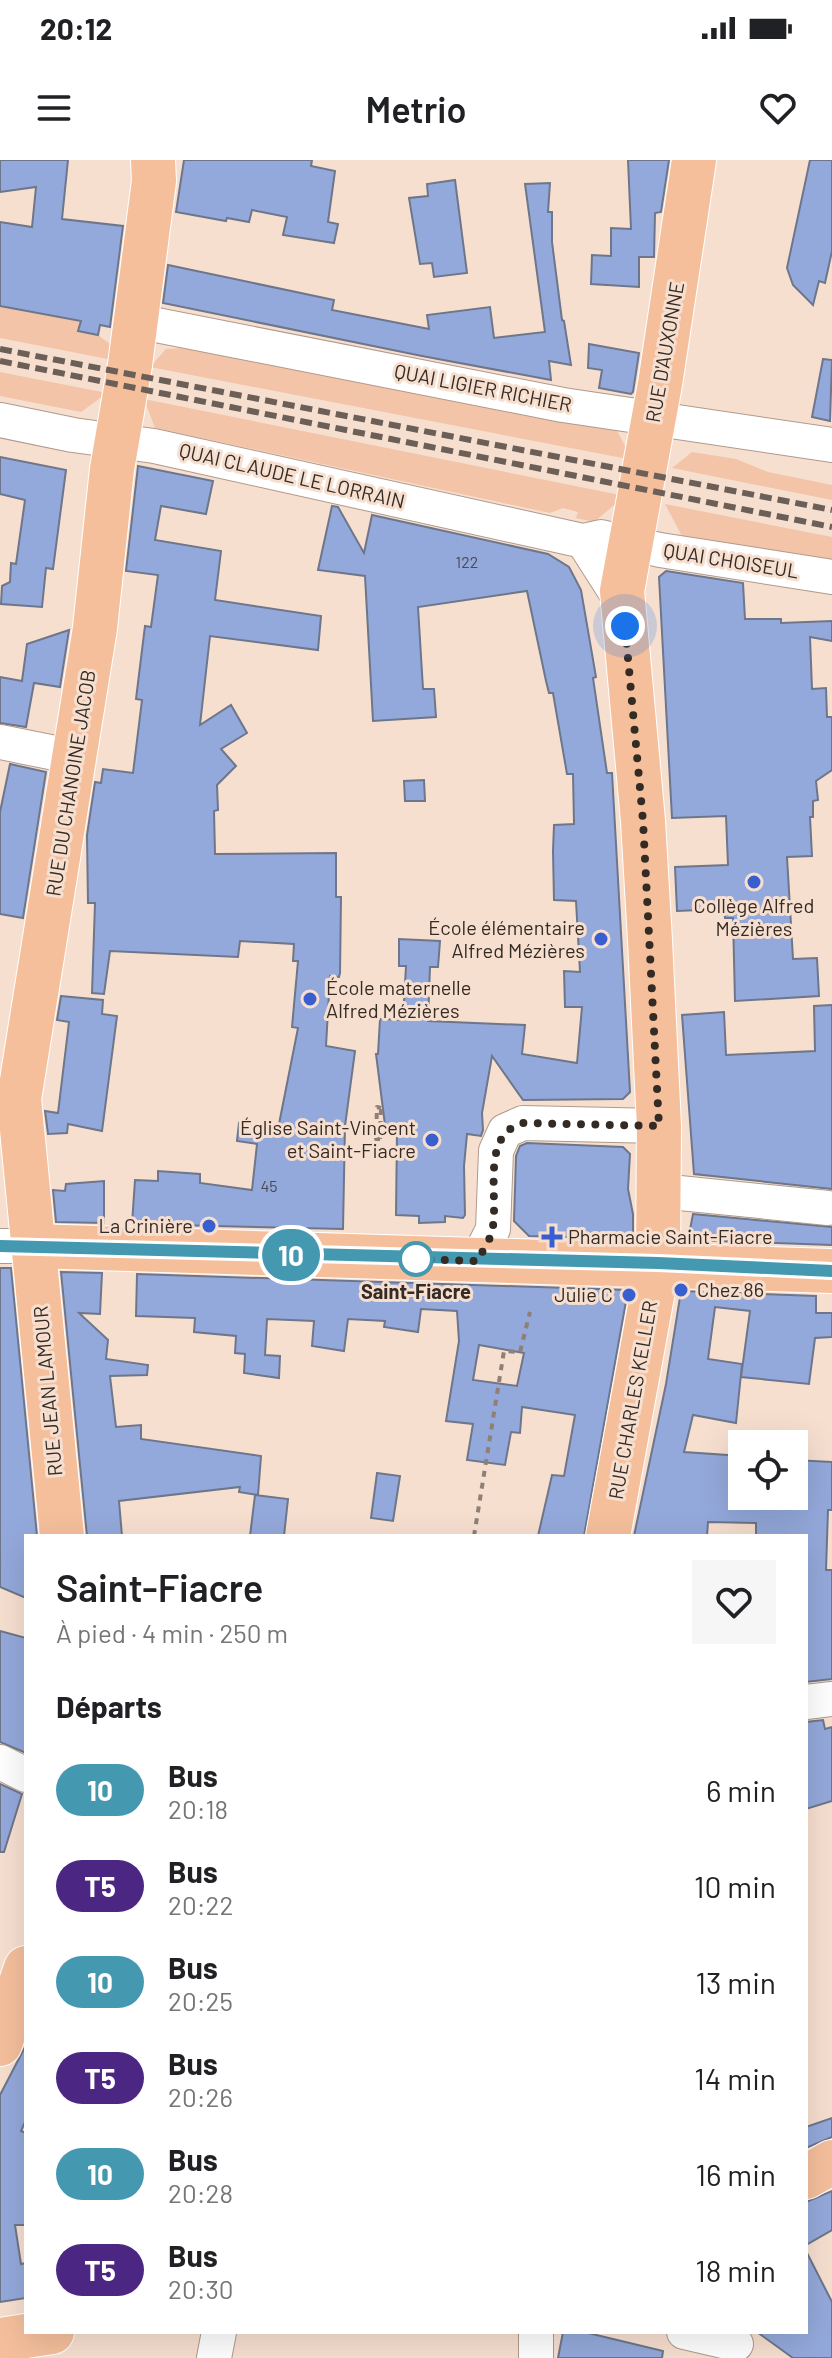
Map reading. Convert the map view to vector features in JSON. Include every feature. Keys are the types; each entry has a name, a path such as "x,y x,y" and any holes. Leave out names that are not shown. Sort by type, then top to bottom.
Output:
{"main road":[{"name":"RUE DU CHANOINE JACOB","path":"16,1246 10,1097 75,757 95,628 117,440 154,181 153,160"},
{"name":"RUE D'AUXONNE","path":"659,1126 643,821 622,591 654,418 694,160"},
{"name":"RUE CHARLES KELLER","path":"608,1534 658,1263 659,1126"},
{"path":"16,1246 477,1261 658,1263 832,1271"},
{"name":"RUE JEAN LAMOUR","path":"16,1246 62,1534"},
{"path":"0,2044 24,1974"},
{"path":"808,2176 832,2162"},
{"path":"0,2340 39,2334"}],"street":[{"name":"QUAI LIGIER RICHIER","path":"136,321 563,405 832,445"},
{"name":"QUAI CLAUDE LE LORRAIN","path":"0,420 73,435 154,446 583,541 601,537 630,543"},
{"path":"583,541 622,602"},
{"name":"QUAI CHOISEUL","path":"630,543 832,577"},
{"path":"0,742 75,757"},
{"path":"477,1261 493,1229 496,1151 505,1131 523,1123 659,1126"},
{"path":"660,1191 828,1208"},
{"path":"808,1702 832,1699"},
{"path":"0,1762 24,1774"},
{"path":"214,2358 219,2334"},
{"path":"536,2334 536,2358"},
{"path":"692,2334 737,2345"}],"path":[{"path":"377,1107 381,1108 382,1118 380,1139 376,1139 377,1107"},
{"path":"474,1534 504,1351 520,1352 530,1312"}],"shaded area":[{"path":"0,306 81,321 79,331 98,335 110,344 113,360 0,338"},
{"path":"183,348 617,431 633,460 150,367 166,349"},
{"path":"0,372 107,393 81,412 0,396"},
{"path":"144,399 625,496 594,522 576,518 578,512 563,508 550,513 155,428"},
{"path":"692,452 736,459 768,472 832,485 832,500 672,468"},
{"path":"665,504 832,537 832,567 685,542"}],"building":[{"path":"0,160 68,160 62,219 123,226 110,327 100,325 98,335 78,331 81,321 0,306 0,222 32,227 36,187 0,192"},
{"path":"184,160 312,160 311,166 335,171 328,222 338,224 334,243 283,235 287,217 252,210 249,222 176,212"},
{"path":"628,160 669,160 661,212 655,213 654,257 639,257 639,287 591,284 592,255 611,256 611,228 631,229"},
{"path":"810,160 832,160 832,251 825,283 819,281 813,305 793,285 787,268"},
{"path":"455,180 467,273 434,277 432,263 420,264 409,198 428,196 427,184"},
{"path":"550,183 548,212 552,212 552,242 571,365 549,361 551,380 163,303 168,265 334,300 332,310 429,329 427,315 490,307 494,338 545,332 525,184"},
{"path":"589,344 639,353 631,394 599,388 602,370 588,368"},
{"path":"823,359 832,360 830,421 812,417"},
{"path":"0,457 66,470 53,569 46,568 42,607 1,604 2,586 10,582 11,563 16,564 25,500 0,494"},
{"path":"138,466 213,481 206,514 161,506 155,540 221,551 215,600 321,616 318,650 210,636 200,725 231,705 247,733 221,749 236,766 217,785 215,854 336,853 336,897 341,897 340,973 339,977 330,976 326,1046 355,1051 345,1126 343,1229 132,1224 135,1180 158,1181 158,1171 200,1174 200,1183 252,1190 257,1144 237,1141 239,1123 278,1129 298,1028 292,1027 298,961 293,961 294,944 240,941 238,957 110,951 104,994 92,993 95,903 88,903 87,835 95,782 101,783 103,769 133,773 142,700 136,699 145,626 151,627 158,575 126,571"},
{"path":"332,506 338,507 364,553 372,515 548,554 569,567 581,590 596,677 593,678 607,773 612,773 630,1092 623,1099 523,1100 492,1056 482,1113 483,1130 481,1136 467,1134 465,1215 463,1218 445,1216 445,1222 419,1223 419,1216 396,1215 397,1130 386,1133 376,1054 380,1019 403,1020 406,966 399,966 399,939 440,941 438,967 430,967 428,1021 525,1025 522,1054 577,1063 582,1007 565,1007 564,971 580,972 576,901 554,900 553,851 554,825 574,824 573,774 567,774 553,693 549,693 527,591 418,607 423,689 434,689 436,717 373,721 365,576 318,570"},
{"path":"666,571 743,583 745,619 781,619 781,623 832,621 832,641 810,637 812,689 826,688 827,717 832,717 832,770 816,781 818,800 813,801 813,817 810,817 812,856 787,857 793,959 817,958 819,996 735,1001 733,918 725,918 724,909 677,911 675,867 728,865 726,816 672,818 659,577"},
{"path":"69,630 60,687 34,683 26,727 0,723 0,677 22,681 27,644"},
{"path":"10,764 46,772 23,918 0,914 0,812"},
{"path":"424,780 425,801 405,801 404,781"},
{"path":"61,996 103,1000 102,1014 117,1016 102,1131 68,1124 67,1133 48,1134 45,1111 58,1113 69,1022 57,1020"},
{"path":"832,1005 832,1189 694,1174 682,1015 724,1012 726,1055 815,1051 814,1006"},
{"path":"527,1143 623,1147 630,1154 628,1189 633,1214 633,1239 529,1236 514,1221 516,1156 520,1146"},
{"path":"104,1181 104,1223 56,1222 53,1190 65,1191 66,1184"},
{"path":"693,1214 832,1227 832,1245 688,1240"},
{"path":"0,1268 11,1268 37,1534 24,1534 24,1597 0,1587"},
{"path":"61,1272 102,1273 100,1314 79,1313 108,1340 106,1359 148,1365 147,1375 110,1376 116,1427 141,1425 141,1439 261,1456 258,1495 239,1492 240,1487 119,1501 122,1534 87,1534"},
{"path":"137,1274 628,1290 584,1534 538,1534 552,1475 564,1476 575,1415 522,1407 520,1433 511,1432 505,1465 467,1460 473,1424 446,1421 459,1341 457,1311 421,1309 418,1332 384,1327 385,1321 348,1319 344,1351 312,1346 314,1321 267,1319 265,1355 280,1356 279,1378 244,1373 245,1354 235,1353 236,1336 194,1332 195,1318 136,1316","holes":["479,1345 524,1353 517,1386 473,1380"]},
{"path":"681,1291 816,1296 816,1313 832,1313 832,1337 815,1338 809,1384 741,1377 750,1311 715,1307 708,1359 742,1364 736,1423 693,1415 684,1452 728,1455 728,1510 808,1510 808,1461 832,1462 832,1510 828,1510 826,1570 832,1570 832,1679 808,1682 808,1534 756,1534 756,1523 708,1522 707,1534 634,1534 666,1384"},
{"path":"377,1473 400,1476 393,1521 371,1518"},
{"path":"255,1495 288,1499 284,1534 250,1534"},
{"path":"0,1631 24,1637 24,1752 0,1742"},
{"path":"823,1720 825,1729 832,1727 832,1801 808,1808 808,1722"},
{"path":"0,1784 22,1794 4,1852 0,1852"},
{"path":"24,2049 24,2124 21,2131 24,2132 24,2225 15,2225 21,2264 24,2263 24,2298 0,2302 0,2095"},
{"path":"832,2118 832,2137 808,2147 808,2126"},
{"path":"832,2191 832,2230 808,2244 808,2201"},
{"path":"808,2255 832,2302 832,2358 793,2358 760,2334 808,2334"},
{"path":"563,2334 592,2334 663,2351 662,2358 558,2358"}],"railway":[{"path":"0,349 832,510"},
{"path":"0,361 832,527"}],"bus line":[{"name":"10","path":"0,1246 477,1261 658,1263 832,1271"}],"place":[{"name":"Collège Alfred Mézières","path":"754,882"},
{"name":"École élémentaire Alfred Mézières","path":"601,939"},
{"name":"École maternelle Alfred Mézières","path":"310,999"},
{"name":"Église Saint-Vincent et Saint-Fiacre","path":"432,1140"},
{"name":"La Crinière","path":"209,1226"},
{"name":"Pharmacie Saint-Fiacre","path":"552,1237"},
{"name":"Saint-Fiacre","path":"416,1259"},
{"name":"Chez 86","path":"681,1290"},
{"name":"Julie C","path":"629,1295"}],"route":[{"path":"416,1259 477,1261 493,1229 496,1151 505,1131 513,1126 523,1123 659,1126 643,821 625,626"}]}
